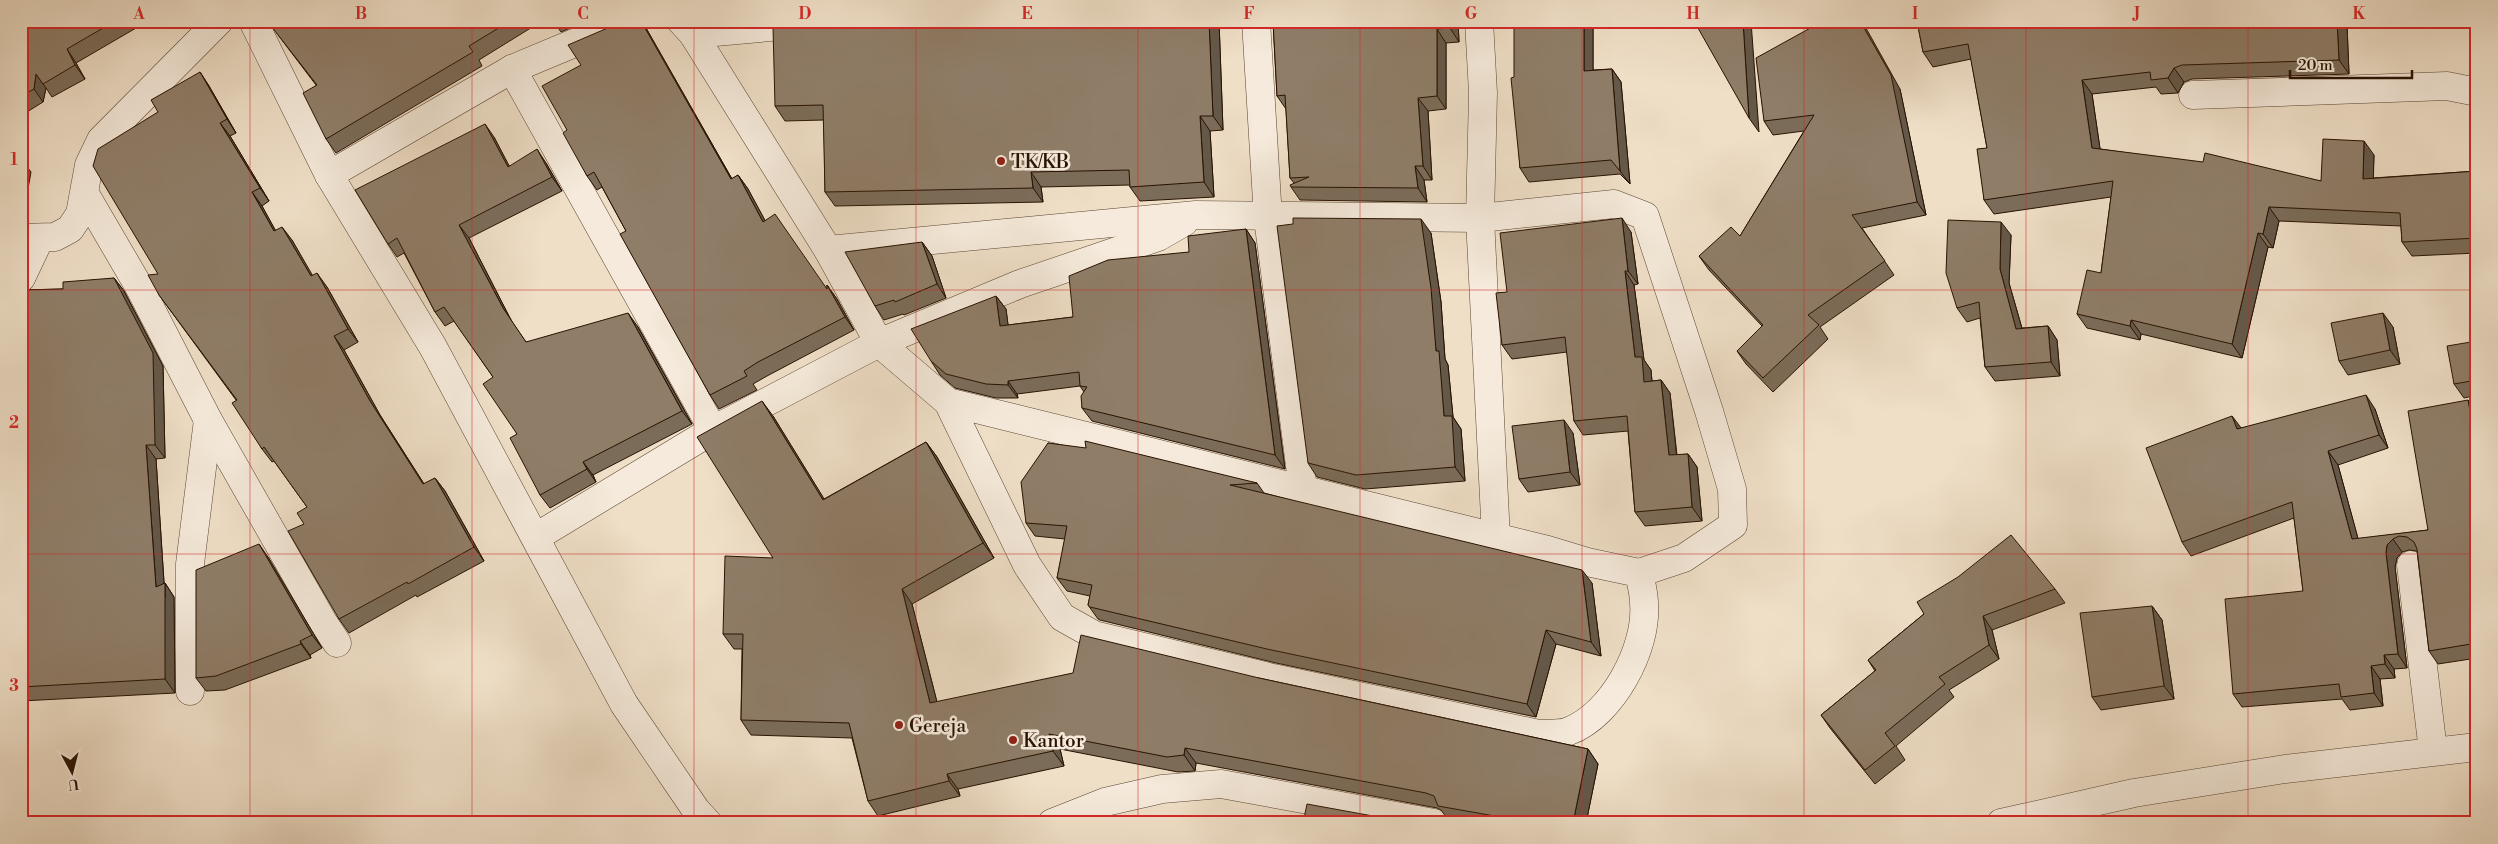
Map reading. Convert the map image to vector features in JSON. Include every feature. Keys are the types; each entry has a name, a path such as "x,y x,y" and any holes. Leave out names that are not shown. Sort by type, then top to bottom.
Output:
{"street":[{"path":"21,278 30,238 55,237 70,229 80,214 89,165 101,140 219,21"},
{"path":"253,21 329,175 433,347 624,704 696,810 708,823"},
{"path":"329,175 512,69 627,21"},
{"path":"837,21 687,28 828,250 879,343 948,402 1026,565 1062,617 1094,635 1273,678 1539,734 1568,732 1595,717 1616,692 1631,665 1640,635 1645,605 1639,573"},
{"path":"1256,21 1268,218 1303,489"},
{"path":"1479,21 1483,92 1480,218 1496,538"},
{"path":"512,69 713,430"},
{"path":"2193,95 2447,86 2477,92"},
{"path":"85,194 141,290 208,420 323,622 337,643"},
{"path":"828,250 1196,216 1480,218 1614,204 1645,216 1706,402 1732,489 1733,525 1684,558 1639,573 1587,562 1303,489 948,402"},
{"path":"536,537 713,430 879,343 1020,284 1158,237 1196,216"},
{"path":"190,691 190,564 208,420"},
{"path":"2411,565 2433,751"},
{"path":"2001,823 2134,793 2285,769 2477,747"},
{"path":"1052,823 1105,802 1162,788 1221,784 1309,812 1433,823"}],"building":[{"path":"21,21 115,21 67,49 75,65 43,84 36,74 34,89 21,96"},
{"path":"510,21 469,46 473,52 326,139 303,93 317,85 268,22"},
{"path":"624,21 641,21 731,179 738,175 763,222 775,214 827,289 827,285 845,317 758,362 744,371 747,376 710,395 620,234 626,231 594,172 587,176 563,133 567,130 542,86 581,65 568,45"},
{"path":"846,21 1209,21 1213,116 1200,116 1204,182 1130,187 1129,170 1031,172 1033,188 825,192 823,105 775,106 773,27 846,25"},
{"path":"1273,21 1449,21 1450,28 1437,29 1437,96 1418,98 1423,166 1415,166 1418,188 1291,187 1290,185 1309,177 1290,178 1285,95 1277,96"},
{"path":"1514,21 1584,21 1584,71 1612,69 1620,171 1611,160 1520,168 1511,78 1514,77"},
{"path":"1694,21 1743,21 1749,118"},
{"path":"1823,21 1860,21 1891,75 1917,202 1852,215 1885,261 1808,315 1819,325 1763,378 1737,351 1763,325 1699,256 1731,227 1740,236 1814,115 1764,121 1756,58"},
{"path":"1917,21 2337,21 2339,60 2182,65 2174,68 2168,78 2151,80 2150,72 2082,80 2092,148 2203,162 2205,153 2321,181 2323,139 2364,141 2363,179 2477,171 2477,238 2402,242 2400,213 2269,207 2263,234 2258,233 2232,344 2131,320 2130,326 2077,314 2087,270 2101,273 2113,181 1984,200 1977,149 1987,148 1968,44 1923,52"},
{"path":"200,72 227,119 220,123 260,188 252,192 274,231 282,227 311,276 317,273 348,329 334,336 370,401 423,484 435,478 474,547 408,584 407,582 339,619 288,531 304,524 297,513 307,507 264,447 262,449 232,403 237,400 159,295 148,275 158,274 93,166 98,149 158,112 151,100"},
{"path":"485,124 508,167 537,149 552,177 459,225 503,308 526,342 628,313 682,411 583,462 587,469 540,495 510,438 517,434 483,384 493,377 444,307 435,312 397,238 388,244 355,190"},
{"path":"1293,218 1421,219 1431,288 1436,351 1439,351 1444,416 1452,416 1455,467 1356,475 1308,463 1277,226 1293,224"},
{"path":"1622,218 1628,271 1625,271 1635,357 1642,357 1644,382 1661,380 1669,455 1688,454 1692,507 1635,512 1627,416 1574,421 1565,337 1502,345 1496,293 1507,292 1500,233"},
{"path":"1948,220 2001,222 2000,269 2016,329 2048,326 2051,362 1985,367 1979,302 1957,308 1946,273"},
{"path":"1246,229 1275,455 1082,408 1081,396 1087,387 1080,386 1079,372 1008,381 1008,385 986,384 946,374 931,361 911,329 996,296 1000,326 1073,317 1069,276 1108,260 1189,252 1188,236"},
{"path":"922,242 937,284 895,302 894,300 875,306 845,252"},
{"path":"114,278 153,353 155,445 146,445 156,587 165,583 165,679 21,687 21,290 63,289 63,282"},
{"path":"2383,313 2390,350 2339,361 2331,323"},
{"path":"2477,341 2477,380 2454,384 2447,346"},
{"path":"2366,395 2379,435 2328,451 2352,539 2428,530 2408,411 2468,400 2477,451 2477,643 2429,651 2417,549 2414,542 2407,537 2399,536 2387,545 2386,553 2398,654 2384,655 2385,664 2371,666 2374,693 2341,697 2339,684 2233,694 2225,599 2303,591 2292,502 2182,542 2146,448 2232,416 2237,429"},
{"path":"762,401 823,500 926,442 983,543 902,589 930,703 1073,673 1081,635 1259,678 1588,749 1573,823 1534,823 1438,806 1434,796 1426,793 1185,748 1184,755 1167,757 1049,734 1053,751 947,774 949,781 868,801 849,723 741,720 743,634 723,634 725,556 773,558 697,437"},
{"path":"1564,420 1570,472 1519,479 1512,426"},
{"path":"1085,441 1257,483 1230,485 1582,570 1591,642 1546,630 1527,704 1267,649 1090,607 1088,605 1092,585 1057,578 1067,526 1026,523 1021,482 1048,443 1086,448"},
{"path":"2011,535 2055,589 1983,616 1989,645 1939,677 1945,684 1885,733 1895,746 1865,770 1821,715 1876,670 1868,660 1924,614 1917,602 1958,577"},
{"path":"259,544 312,635 300,641 301,644 216,676 196,678 196,570"},
{"path":"2152,606 2164,686 2092,697 2080,613"},
{"path":"1307,804 1395,820 1395,823 1303,823"}],"place":[{"name":"TK/KB","path":"1001,161"},
{"name":"Gereja","path":"899,725"},
{"name":"Kantor","path":"1013,740"}]}
